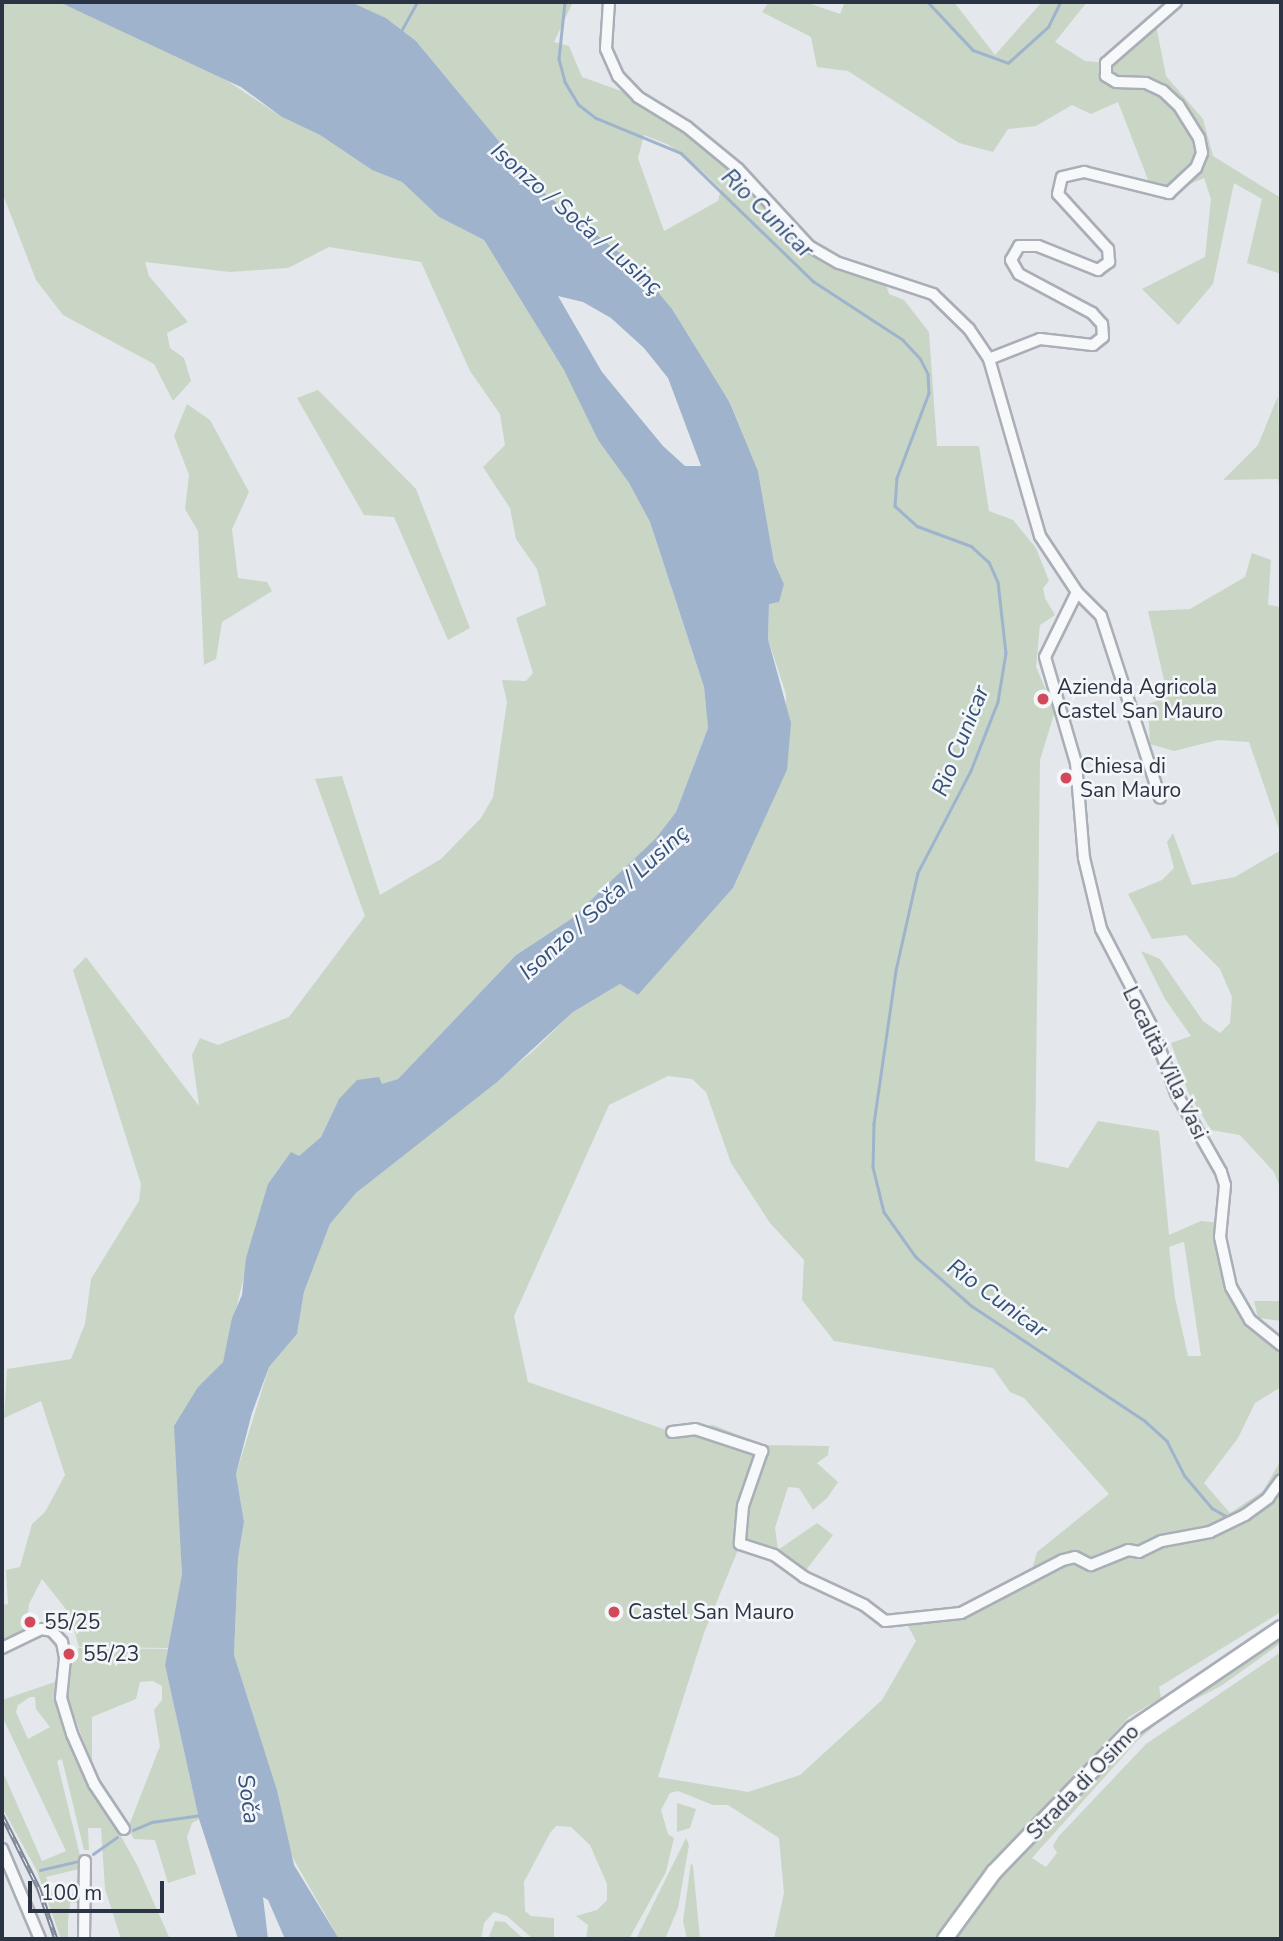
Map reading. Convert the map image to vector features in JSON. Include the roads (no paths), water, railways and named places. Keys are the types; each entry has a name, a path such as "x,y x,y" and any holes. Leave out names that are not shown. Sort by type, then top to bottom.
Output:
{"main road":[{"name":"Strada di Osimo","path":"945,1939 994,1872 1141,1721 1200,1687 1281,1628"}],"street":[{"path":"609,2 606,48 618,76 638,97 687,127 738,169 809,246 839,263 933,294 970,329 989,359 1040,536 1077,592 1101,616 1160,798"},
{"path":"989,359 1040,339 1093,345 1102,337 1102,324 1093,313 1020,274 1011,260 1019,246 1038,246 1098,270 1109,262 1108,249 1058,194 1062,177 1084,172 1169,193 1196,168 1202,153 1199,138 1178,105 1163,90 1146,83 1116,82 1106,76 1107,63 1176,2"},
{"name":"Località Villa Vasi","path":"1077,592 1045,657 1076,763 1084,858 1101,929 1151,1025 1176,1093 1221,1172 1225,1185 1220,1237 1231,1287 1250,1321 1281,1345"},
{"path":"672,1432 695,1429 762,1451 743,1506 740,1544 774,1555 804,1577 864,1605 885,1621 961,1613 1063,1560 1075,1558 1091,1565 1162,1541 1210,1532 1245,1516 1268,1498 1281,1480"},
{"path":"2,1648 41,1629 52,1631 62,1642 65,1658 61,1698 72,1734 94,1784 124,1829"},
{"path":"2,1849 40,1939"},
{"path":"85,1861 85,1939"}],"water":[{"path":"59,2 351,2 386,18 416,41 537,187 636,266 672,309 730,403 758,471 774,562 784,584 779,602 769,604 768,639 791,723 787,770 733,888 638,995 620,984 573,1012 497,1082 356,1193 330,1224 304,1292 297,1334 269,1367 252,1413 236,1474 244,1522 238,1558 234,1655 277,1790 294,1865 339,1939 285,1939 268,1900 263,1897 268,1939 238,1939 199,1819 165,1665 182,1574 174,1426 198,1387 223,1362 232,1318 242,1295 246,1258 268,1184 291,1152 299,1156 321,1137 339,1099 357,1080 379,1077 382,1084 398,1079 516,955 571,919 656,838 676,812 708,728 704,687 650,522 629,483 598,440 564,370 484,240 439,217 402,182 372,170 320,135 282,117 241,87","holes":["558,296 583,302 611,318 644,348 668,378 701,466 685,466 663,446 602,372"]}],"waterway":[{"path":"400,33 417,2"},
{"name":"Rio Cunicar","path":"565,2 559,59 565,82 578,104 596,118 681,153 813,281 903,340 920,358 928,374 929,393 897,478 895,506 917,526 971,546 989,562 998,582 1006,653 998,702 971,771 918,873 896,971 874,1124 873,1167 884,1212 916,1257 972,1306 1145,1421 1167,1441 1185,1476 1212,1508 1229,1518"},
{"path":"928,2 973,50 1008,63 1048,27 1060,2"},
{"path":"133,1830 152,1822 201,1815"},
{"path":"93,1854 117,1837"},
{"path":"40,1870 79,1861"}],"railway":[{"path":"2,1815 39,1889 56,1939"}],"place":[{"name":"Azienda Agricola Castel San Mauro","path":"1043,699"},
{"name":"Chiesa di San Mauro","path":"1066,778"},
{"name":"Castel San Mauro","path":"614,1612"},
{"name":"55/25","path":"30,1622"},
{"name":"55/23","path":"69,1654"}],"water label":[{"name":"Isonzo / Soča / Lusinç","path":"576,219"},
{"name":"Isonzo / Soča / Lusinç","path":"604,903"},
{"name":"Soča","path":"248,1799"}]}
